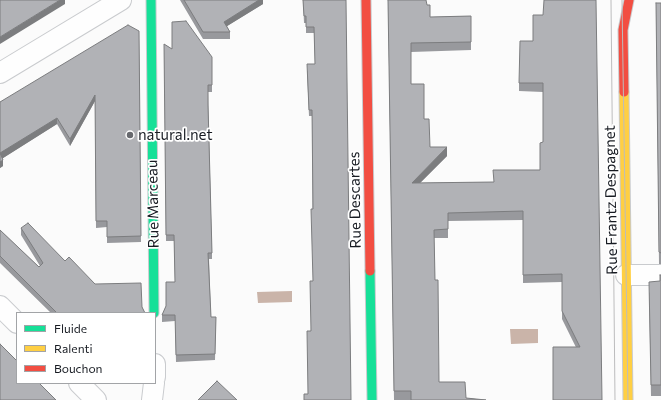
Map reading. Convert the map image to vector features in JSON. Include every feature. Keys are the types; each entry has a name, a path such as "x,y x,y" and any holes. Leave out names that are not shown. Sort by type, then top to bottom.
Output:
{"street":[{"path":"0,74 121,0"},
{"name":"Rue Marceau","path":"151,0 154,312"},
{"name":"Rue Descartes","path":"366,0 372,400"},
{"name":"Rue Frantz Despagnet","path":"628,400 623,30 629,0"},
{"path":"626,275 661,275"},
{"path":"0,306 16,322"},
{"path":"80,384 96,400"},
{"path":"152,400 154,384"}],"shaded area":[{"path":"292,291 292,302 258,303 257,292"},
{"path":"510,329 538,329 538,343 511,344"}],"building":[{"path":"0,0 60,0 0,37"},
{"path":"184,0 259,0 224,22 230,32 203,32"},
{"path":"303,0 346,0 351,400 304,400 304,394 308,394 307,331 311,331 310,281 313,281 311,209 313,209 312,110 309,110 307,64 315,64 314,27 306,27 306,16 304,16"},
{"path":"388,0 426,0 427,5 430,5 430,17 471,16 471,42 411,43 411,84 424,84 424,119 429,119 430,147 447,147 412,183 494,182 493,170 540,170 540,143 543,142 543,83 519,83 520,41 533,41 533,15 543,15 544,0 596,0 602,400 553,400 553,347 580,347 562,311 562,274 523,275 523,211 448,213 448,229 434,230 435,280 438,280 439,382 465,382 466,398 486,400 411,400 411,391 394,391"},
{"path":"656,3 661,3 661,253 659,252"},
{"path":"186,21 212,57 212,85 208,85 208,105 212,253 208,253 211,317 216,317 215,354 176,355 175,315 162,315 166,306 166,282 175,282 174,235 166,235 164,44 172,49 172,22"},
{"path":"128,25 139,31 141,236 107,237 107,221 96,221 95,95 70,139 57,118 0,153 0,102"},
{"path":"0,153 3,160 0,162"},
{"path":"28,223 65,261 69,257 95,284 141,283 142,307 144,312 56,312 0,256 0,230 39,267 43,263 21,228"},
{"path":"660,275 661,385 651,385 649,282 660,281"},
{"path":"0,344 16,360 16,384 40,384 56,400 0,400"},
{"path":"217,381 237,400 198,400"}],"tram line":[{"path":"611,0 615,400"},
{"path":"622,0 628,400"}],"traffic: fast":[{"path":"151,0 154,312"},
{"path":"370,271 372,400"}],"traffic: slow":[{"path":"624,92 628,400"}],"traffic: jam":[{"path":"366,0 370,271"},
{"path":"624,92 623,30 629,0"}],"place":[{"name":"natural.net","path":"130,135"}]}
